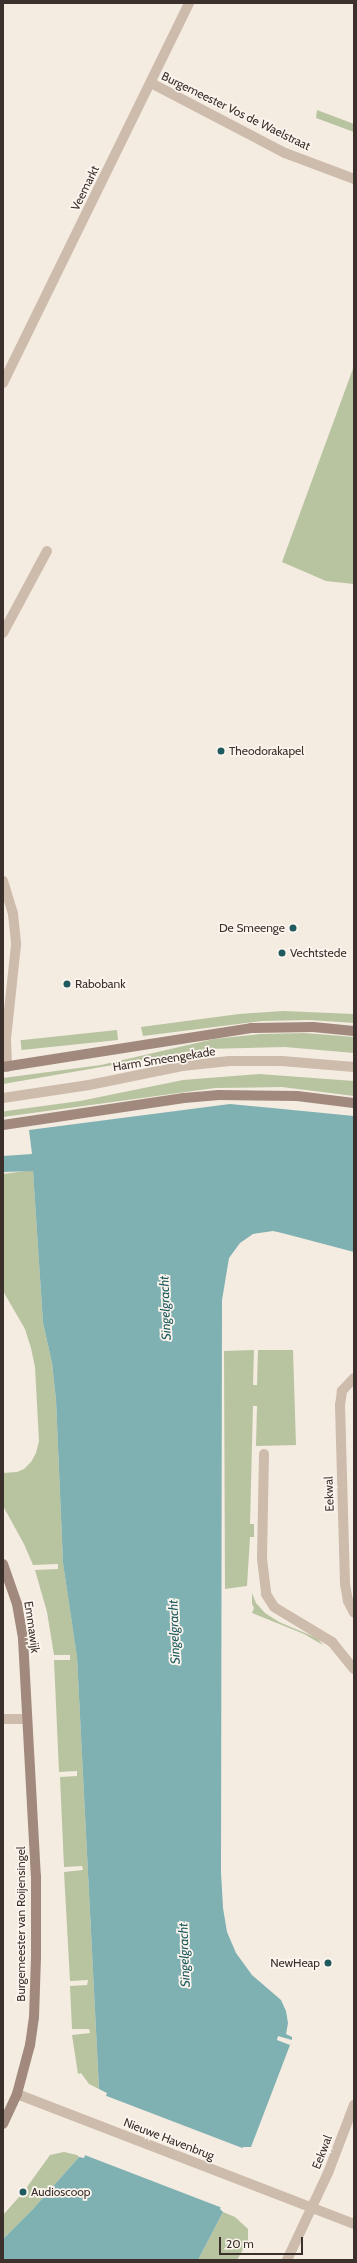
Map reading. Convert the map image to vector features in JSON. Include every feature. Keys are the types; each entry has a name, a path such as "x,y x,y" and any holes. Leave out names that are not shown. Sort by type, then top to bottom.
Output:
{"main road":[{"name":"Harm Smeengekade","path":"5,1067 251,1028 313,1027 354,1031"},
{"path":"3,1126 184,1098 219,1095 297,1096 354,1103"},
{"name":"Emmawijk","path":"3,1564 17,1604 23,1639 27,1719"},
{"name":"Burgemeester van Roijensingel","path":"3,2124 17,2094 30,2045 34,2017 36,1876 27,1719"}],"street":[{"name":"Veemarkt","path":"3,383 189,3"},
{"name":"Burgemeester Vos de Waelstraat","path":"151,83 285,153 354,179"},
{"path":"3,633 47,551"},
{"path":"3,881 13,914 16,945 7,1025 5,1067"},
{"name":"Harm Smeengekade","path":"3,1098 89,1085 182,1066 230,1061 282,1061 354,1067"},
{"name":"Eekwal","path":"354,1378 342,1391 340,1405 345,1584 348,1601 354,1613"},
{"path":"264,1454 262,1558 266,1594 274,1607 332,1642 354,1669"},
{"path":"3,1719 27,1719"},
{"name":"Nieuwe Havenbrug","path":"17,2094 354,2224"},
{"name":"Eekwal","path":"287,2260 328,2173 354,2105"}],"green space":[{"path":"317,110 354,124 354,132 316,118"},
{"path":"354,366 354,584 326,581 282,562"},
{"path":"283,1011 354,1014 354,1023 310,1020 262,1021 143,1036 141,1027 239,1014"},
{"path":"117,1030 118,1040 22,1050 21,1040"},
{"path":"305,1033 354,1037 354,1053 285,1047 206,1049 3,1084 3,1078 101,1065 214,1039 260,1034"},
{"path":"259,1074 354,1081 354,1096 282,1087 215,1088 3,1117 3,1112 6,1111 80,1101 183,1080"},
{"path":"33,1170 43,1323 52,1363 56,1400 63,1563 77,1656 99,2089 89,2084 81,2073 78,2074 72,2035 90,2033 89,2029 72,2029 70,1986 87,1985 88,1980 70,1981 64,1872 83,1870 82,1866 64,1867 60,1777 77,1776 77,1771 59,1772 54,1660 70,1660 70,1655 54,1655 47,1612 35,1570 58,1569 58,1564 33,1565 24,1544 3,1506 3,1473 17,1472 24,1469 31,1462 36,1453 39,1441 35,1367 31,1348 25,1329 3,1291 3,1174"},
{"path":"254,1350 253,1385 257,1385 258,1350 293,1350 296,1445 256,1446 257,1406 253,1406 250,1524 254,1524 254,1537 250,1537 247,1586 225,1589 224,1351"},
{"path":"252,1593 256,1603 265,1613 279,1622 317,1638 323,1645 304,1634 252,1613 254,1608 252,1604"},
{"path":"64,2152 77,2155 79,2157 33,2209 3,2239 3,2215 19,2197 26,2194 27,2187 50,2155"},
{"path":"223,2212 235,2217 248,2229 248,2241 237,2260 198,2260"}],"water":[{"name":"Singelgracht","path":"230,1104 354,1116 354,1252 273,1231 253,1234 240,1243 229,1258 222,1300 221,1872 223,1908 227,1932 236,1953 252,1975 281,2000 286,2011 288,2023 286,2034 292,2037 292,2040 278,2036 277,2040 290,2045 251,2147 243,2147 220,2209 223,2212 198,2260 3,2260 3,2239 33,2209 79,2157 84,2158 107,2093 99,2089 77,1657 63,1563 56,1400 52,1363 43,1323 33,1171 3,1172 3,1156 32,1154 29,1130"}],"pier":[{"path":"104,2095 245,2149 222,2208 81,2154"}],"place":[{"name":"Theodorakapel","path":"221,751"},
{"name":"De Smeenge","path":"293,928"},
{"name":"Vechtstede","path":"282,953"},
{"name":"Rabobank","path":"67,984"},
{"name":"NewHeap","path":"328,1963"},
{"name":"Audioscoop","path":"23,2192"}]}
